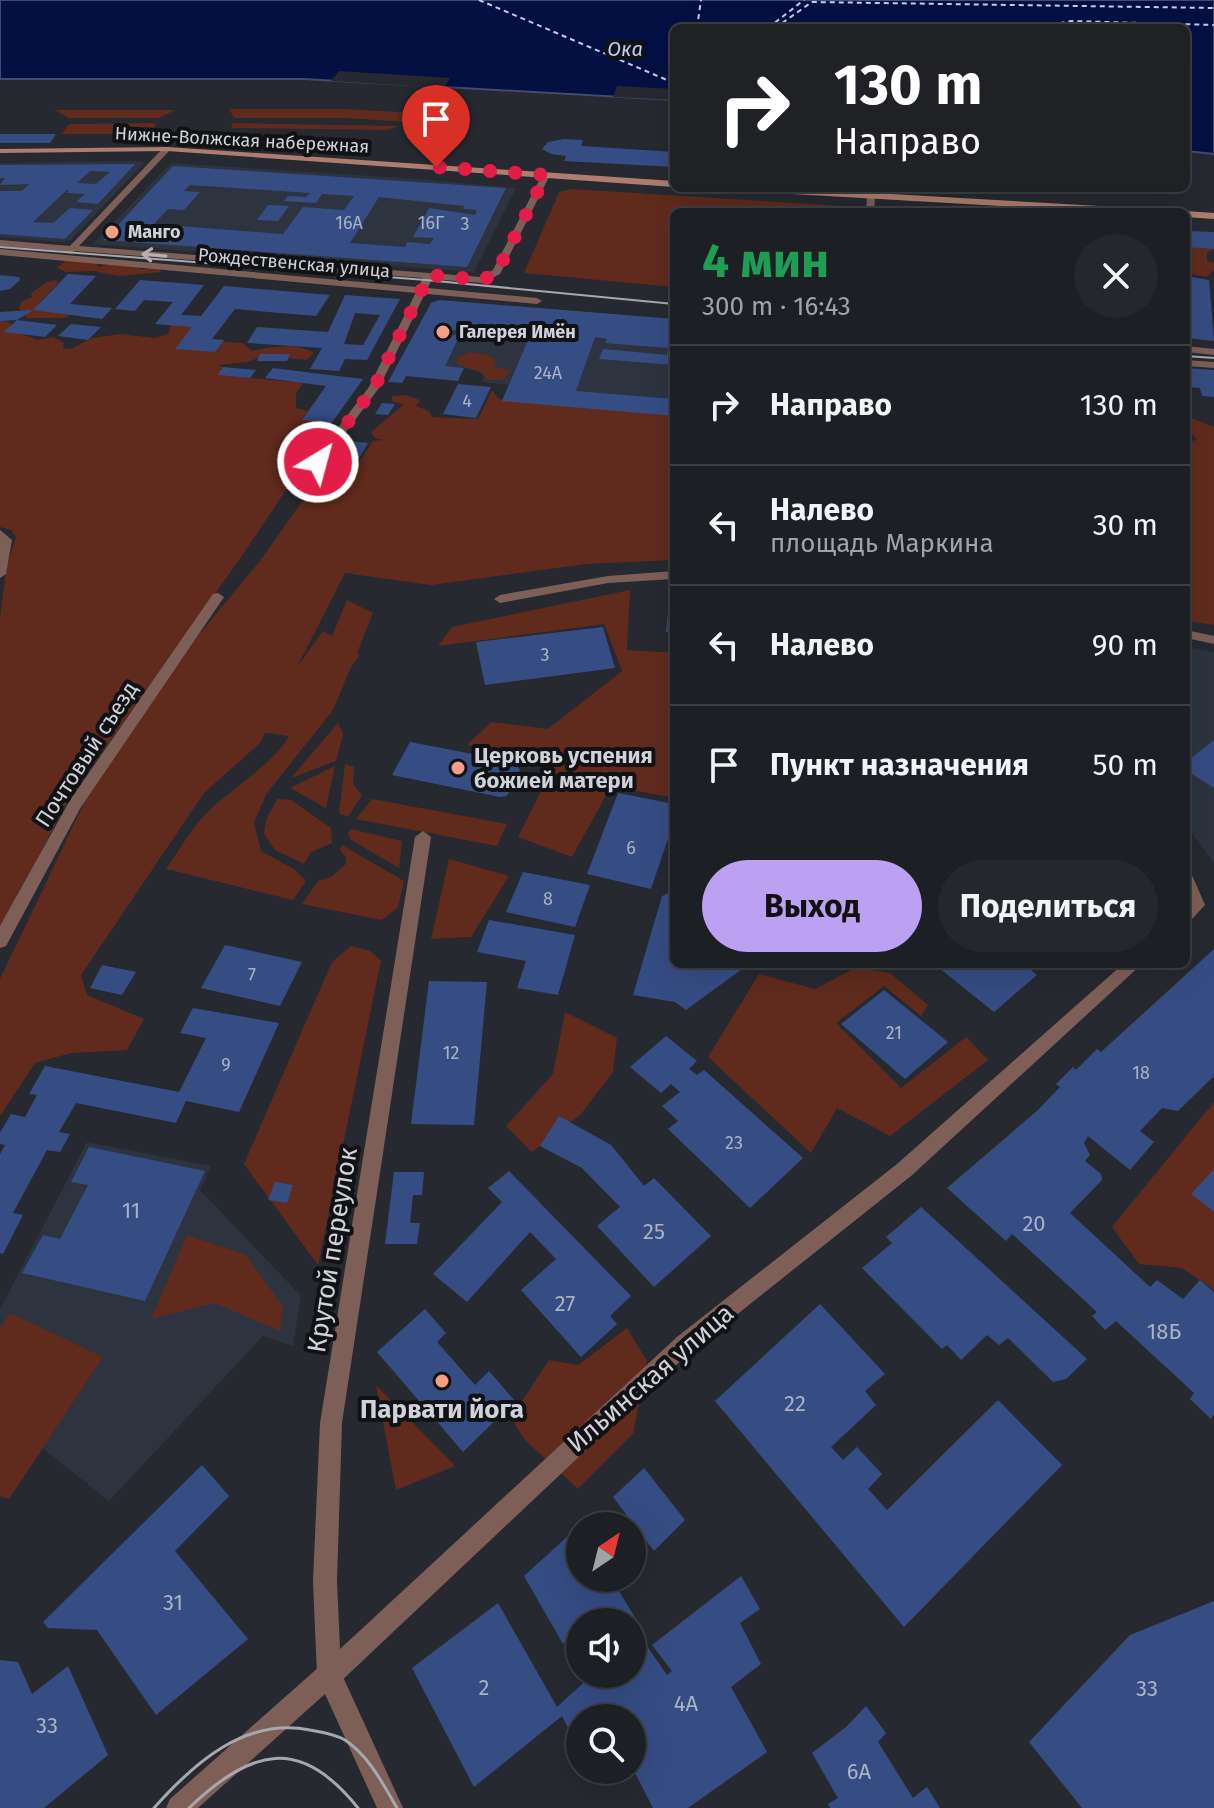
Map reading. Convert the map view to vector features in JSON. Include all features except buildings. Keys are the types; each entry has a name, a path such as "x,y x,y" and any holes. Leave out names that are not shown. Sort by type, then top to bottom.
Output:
{"main road":[{"name":"Нижне-Волжская набережная","path":"0,151 167,149 670,184"},
{"path":"806,192 1021,208"},
{"path":"1190,214 1214,216"}],"street":[{"path":"71,250 167,149"},
{"name":"Рождественская улица","path":"0,243 483,280 497,272 546,175"},
{"path":"870,208 871,196"},
{"name":"Рождественская улица","path":"0,252 537,301"},
{"path":"318,462 374,388 429,275"},
{"path":"1190,349 1214,352"},
{"path":"1190,363 1214,365"},
{"path":"0,534 6,540 0,574"},
{"path":"500,599 552,588 670,575"},
{"name":"Почтовый съезд","path":"0,941 75,804 218,597"},
{"path":"1190,635 1214,640"},
{"name":"Крутой переулок","path":"329,1675 325,1581 331,1423 423,837"},
{"name":"Ильинская улица","path":"179,1808 329,1675 684,1344 904,1170 1130,968"},
{"path":"329,1675 390,1808"}],"shaded area":[{"path":"229,109 346,109 448,115 422,123 347,118 234,118"},
{"path":"55,110 175,110 159,118 69,118"},
{"path":"156,123 153,131 143,134 62,134 69,124"},
{"path":"233,123 399,126 388,130 231,128"},
{"path":"0,163 144,163 71,240 0,237"},
{"path":"171,163 516,188 474,272 93,244"},
{"path":"571,189 847,208 670,208 670,287 524,273 559,192"},
{"path":"1190,245 1209,245 1213,250 1207,253 1207,261 1214,263 1214,270 1206,277 1190,274"},
{"path":"68,259 95,262 99,267 121,264 141,269 159,268 161,272 120,276 93,271 66,272 57,268"},
{"path":"56,280 58,283 40,302 49,308 79,310 65,318 27,318 19,308 22,301 32,297 31,293 47,282"},
{"path":"439,300 670,319 670,416 502,401 508,385 482,382 486,370 399,363 431,303"},
{"path":"0,320 11,323 12,330 37,340 54,337 64,343 63,348 71,349 92,338 121,334 155,338 168,334 171,324 189,320 213,341 243,343 252,351 283,346 300,347 314,353 307,360 263,356 248,362 217,365 223,367 219,375 303,383 296,393 296,408 308,411 302,420 318,422 308,437 321,438 239,560 68,800 0,930 0,620 6,570 16,537 11,530 0,527"},
{"path":"470,352 485,354 496,360 494,366 510,371 503,380 488,380 480,372 457,364 458,357"},
{"path":"492,390 499,399 670,416 670,560 586,564 431,585 345,573 297,667 323,631 332,636 347,600 373,613 357,653 360,655 351,667 333,710 267,793 254,822 261,851 295,870 306,881 293,900 166,869 195,826 267,762 289,736 265,733 260,743 204,793 81,975 87,995 144,1019 127,1050 71,1053 35,1063 0,1116 0,979 87,797 187,649 260,561 325,469 343,470 354,466 373,441 383,440 375,438 371,432 403,405 392,401 392,396 405,395 420,400 416,406 429,411 432,417 478,419"},
{"path":"1190,418 1214,427 1214,625 1190,622 1190,442 1197,439 1190,433"},
{"path":"630,590 627,650 670,653 670,797 611,786 572,857 518,837 547,779 542,760 467,745 491,722 548,729 622,671 604,624 438,646 452,627"},
{"path":"1190,648 1214,652 1214,863 1190,830"},
{"path":"338,723 343,734 336,761 291,778"},
{"path":"345,764 354,767 353,784 362,795 348,817 339,813"},
{"path":"335,766 326,808 290,788"},
{"path":"277,799 291,800 331,828 332,843 311,852 304,864 275,850 264,834 266,820"},
{"path":"372,799 507,824 497,846 356,819"},
{"path":"351,829 402,841 399,868 351,840 348,834"},
{"path":"342,845 404,881 398,907 382,920 302,904 318,881 331,877 346,864 346,857 340,850"},
{"path":"449,859 509,876 471,937 431,939"},
{"path":"351,946 370,951 381,961 318,1265 244,1164 332,962"},
{"path":"855,968 890,973 928,1005 921,1016 884,986 836,1023 901,1088 966,1037 988,1060 890,1136 837,1108 811,1153 708,1057 759,974 815,989"},
{"path":"565,1012 617,1038 613,1072 581,1114 532,1152 506,1126 553,1074"},
{"path":"1214,1102 1214,1290 1182,1268 1139,1264 1112,1227"},
{"path":"87,1142 211,1166 200,1190 301,1296 293,1346 263,1336 109,1501 5,1418 0,1421 0,1309"},
{"path":"187,1235 246,1255 283,1307 280,1331 214,1303 151,1319"},
{"path":"10,1313 103,1357 9,1499 0,1496 0,1328"},
{"path":"627,1328 647,1361 633,1434 578,1489 525,1440 511,1418 549,1360 578,1365"},
{"path":"376,1385 455,1466 396,1490"}],"water":[{"name":"Ока","path":"0,0 1214,0 1214,154 1190,151 1190,24 670,24 670,100 303,79 0,79"}],"pier":[{"path":"339,71 450,78 444,88 331,81"},
{"path":"617,86 670,89 670,100 613,97"}],"ferry route":[{"path":"479,0 670,81"},
{"path":"698,24 701,0"},
{"path":"773,24 804,0"},
{"path":"781,24 812,2 1214,8"},
{"path":"1055,24 1071,21 1178,24"},
{"path":"1190,24 1214,25"}],"tram line":[{"path":"0,247 426,280 670,304"},
{"path":"1190,356 1214,358"},
{"path":"154,1808 186,1775 223,1747 264,1730 286,1728 324,1732 345,1740 368,1762 397,1808"},
{"path":"189,1808 233,1773 275,1758 295,1760 316,1769 337,1785 358,1808"}],"place":[{"name":"Манго","path":"112,232"},
{"name":"Галерея Имён","path":"443,332"},
{"name":"Церковь успения божией матери","path":"458,768"},
{"name":"Парвати йога","path":"442,1381"}],"route":[{"path":"318,462 374,388 429,275 483,280 497,272 546,175 436,167"}]}
